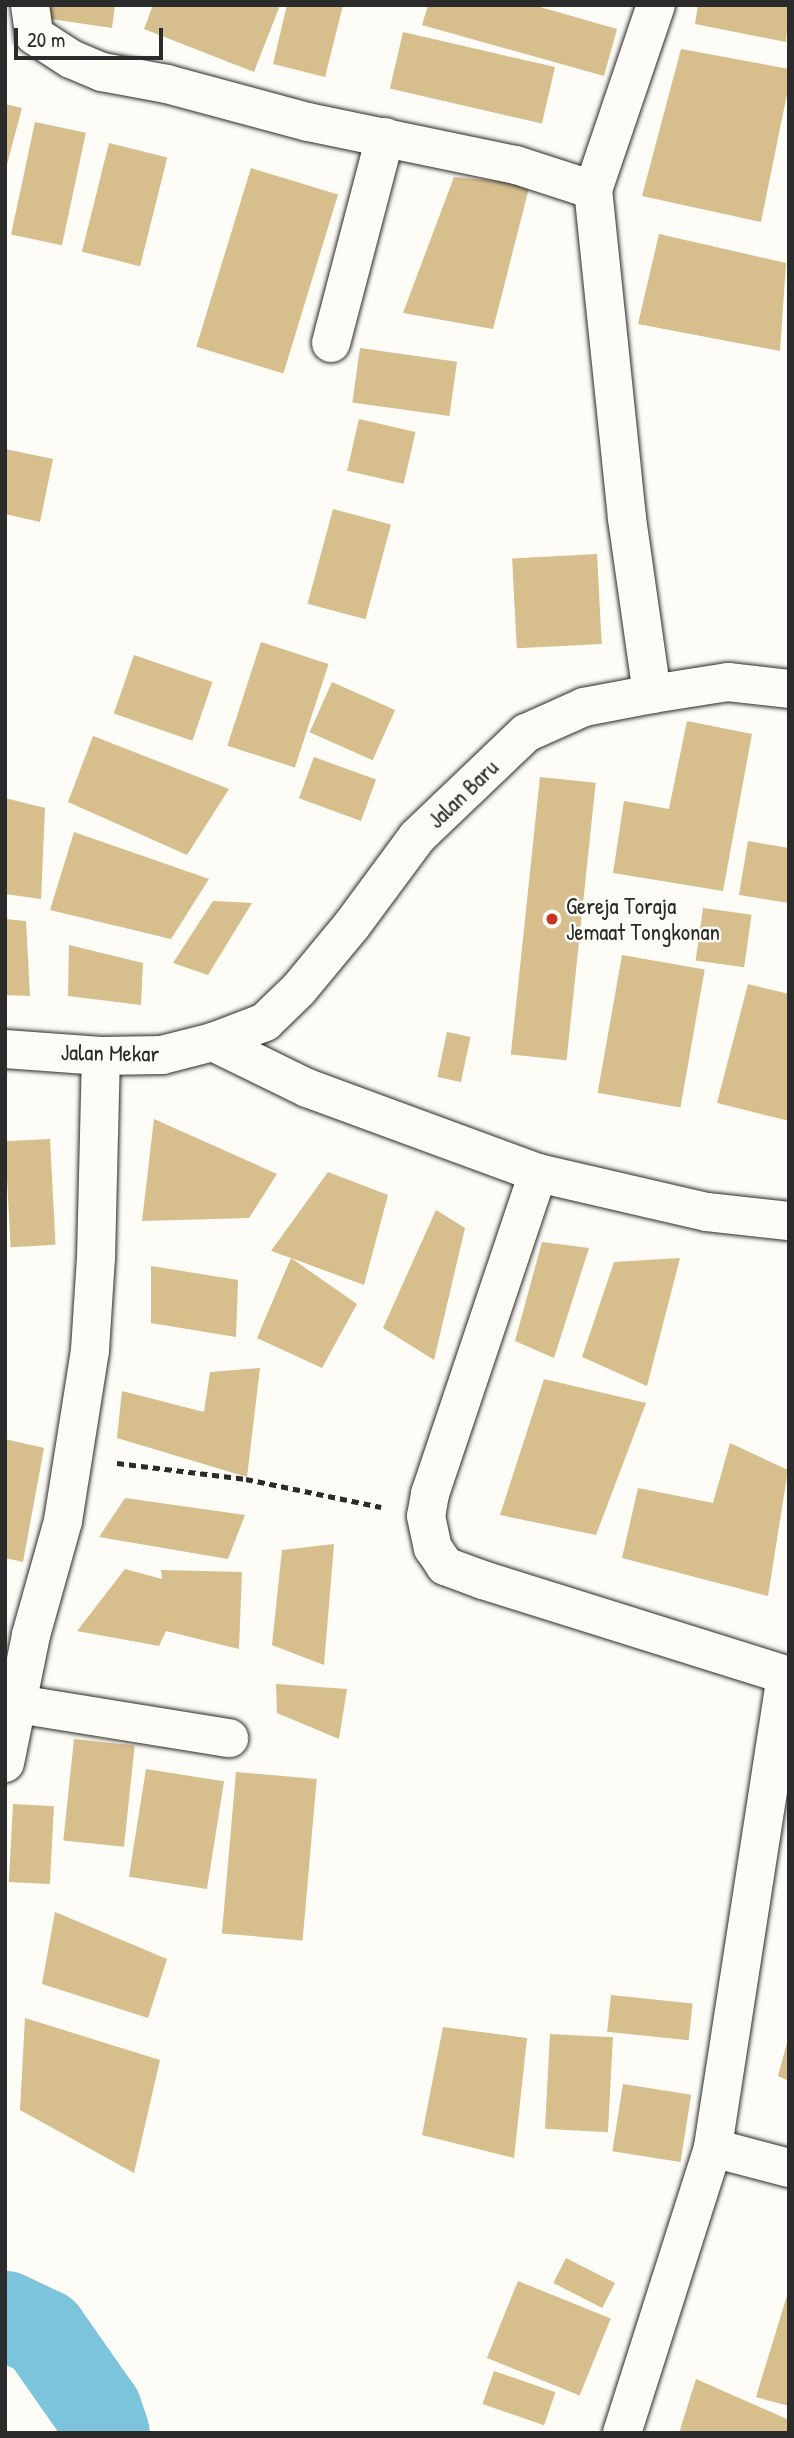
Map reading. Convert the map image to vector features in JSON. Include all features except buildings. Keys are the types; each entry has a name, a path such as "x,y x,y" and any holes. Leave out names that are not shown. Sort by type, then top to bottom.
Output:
{"street":[{"path":"30,5 34,35 71,59 102,72 167,85 308,122 516,165 593,190"},
{"path":"652,694 627,518 593,190 656,5"},
{"path":"331,343 385,137"},
{"name":"Jalan Baru","path":"213,1042 265,1022 299,989 352,925 417,837 526,733 584,708 652,694 728,682 789,689"},
{"path":"213,1042 307,1088 538,1173 707,1212 789,1221"},
{"name":"Jalan Mekar","path":"5,1049 101,1056 162,1055 213,1042"},
{"path":"5,1763 31,1635 63,1521 90,1350 101,1056"},
{"path":"538,1173 430,1494 426,1516 433,1548 445,1566 555,1605 682,1640 787,1676 713,2148 622,2433"},
{"path":"18,1704 229,1738"},
{"path":"713,2148 789,2168"}],"path":[{"path":"73,1457 246,1479 426,1516"}],"waterway":[{"path":"5,2315 43,2333 97,2410 105,2433"}],"place":[{"name":"Gereja Toraja Jemaat Tongkonan","path":"552,919"}]}
